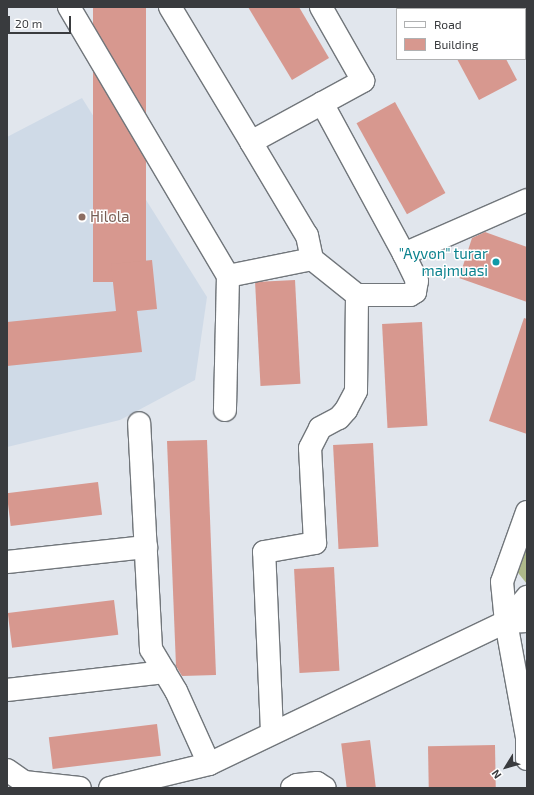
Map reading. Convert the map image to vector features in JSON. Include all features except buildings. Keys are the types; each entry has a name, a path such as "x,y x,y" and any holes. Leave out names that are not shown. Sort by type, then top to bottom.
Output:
{"lane":[{"path":"69,7 228,276 225,410"},
{"path":"170,7 306,236 312,259 357,296 404,296 415,292 417,281 404,254 322,103"},
{"path":"251,142 363,81 321,7"},
{"path":"404,254 527,200"},
{"path":"228,276 312,259"},
{"path":"272,732 264,552 315,543 310,448 320,428 339,418 346,410 356,391 357,296"},
{"path":"139,423 151,649 165,672 209,764"},
{"path":"527,512 502,582 516,621 527,737 527,759"},
{"path":"7,562 146,547"},
{"path":"110,788 209,764 272,732 516,621 527,597"},
{"path":"7,690 165,672"},
{"path":"7,770 24,782 80,788"},
{"path":"292,788 297,785 317,783 325,788"}],"shaded area":[{"name":"Hilola","path":"82,98 207,297 195,380 120,420 7,447 7,137"}],"green space":[{"path":"527,534 527,584 515,569"}],"place":[{"name":"Hilola","path":"82,217"},
{"name":"\"Ayvon\" turar majmuasi","path":"496,262"}]}
